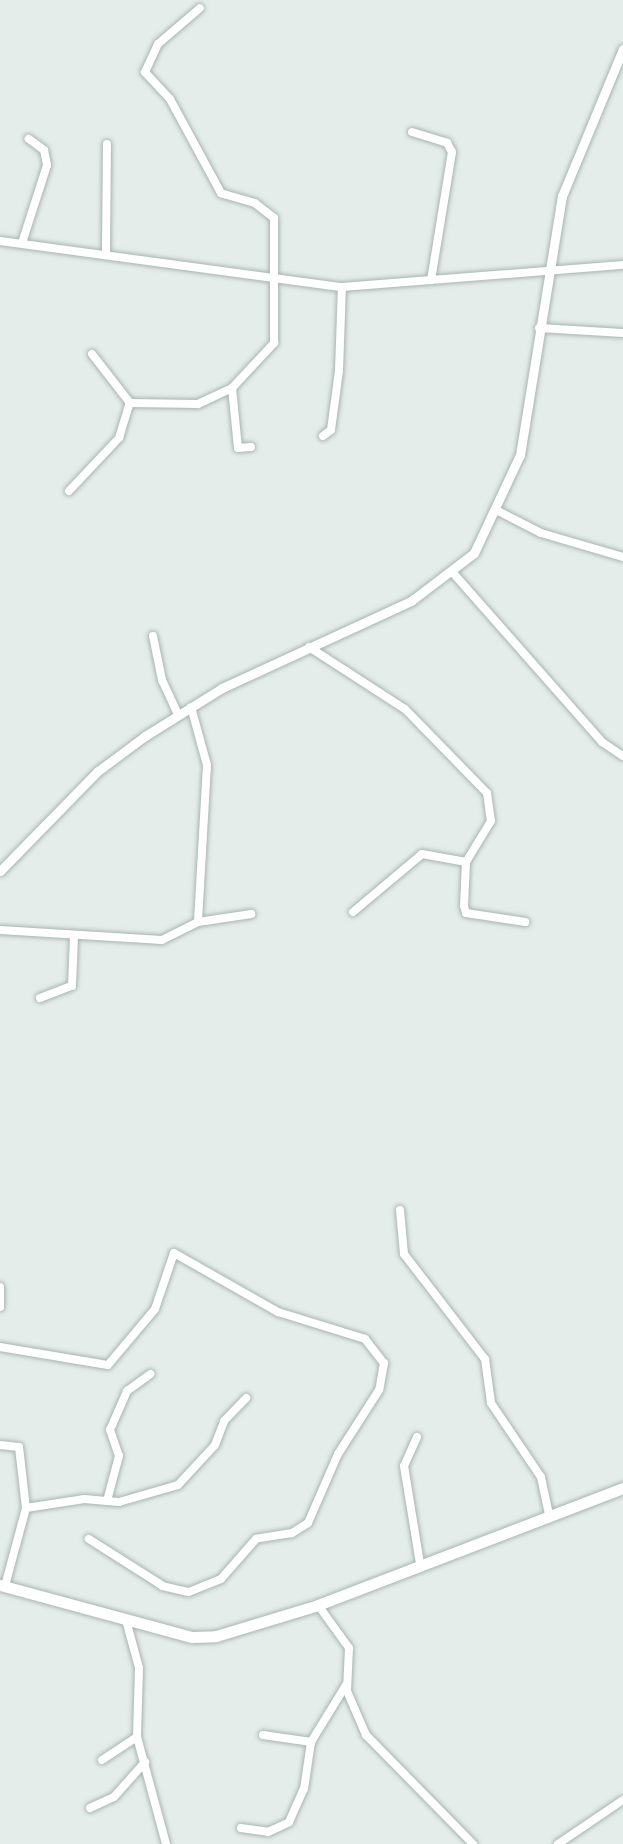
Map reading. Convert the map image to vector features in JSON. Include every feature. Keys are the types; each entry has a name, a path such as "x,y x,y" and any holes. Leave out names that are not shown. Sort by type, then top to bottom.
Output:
{"main road":[{"path":"3,1586 126,1620 216,1636 318,1605 623,1488"}],"street":[{"path":"130,403 198,404 232,388 274,343 270,277 274,218 255,203 221,193 178,124 170,99 145,72 149,55 200,8"},
{"path":"0,871 98,771 178,714 309,647 411,601 454,574 498,511 520,455 547,271 562,196 619,69 623,49"},
{"path":"412,132 447,143 452,152 431,280"},
{"path":"22,243 47,165 44,150 29,139"},
{"path":"106,252 107,144"},
{"path":"0,241 106,252 342,287 623,265"},
{"path":"323,436 331,430 339,371 342,287"},
{"path":"539,328 623,333"},
{"path":"92,354 130,403"},
{"path":"232,388 238,448 251,447"},
{"path":"69,491 119,438 130,403"},
{"path":"498,511 541,533 623,557"},
{"path":"454,574 602,742 623,756"},
{"path":"153,636 162,680 178,714"},
{"path":"309,647 405,709 487,793 491,821 466,862 466,913 525,922"},
{"path":"191,707 207,765 198,922"},
{"path":"353,912 422,854 466,862"},
{"path":"0,930 162,940 198,922 251,914"},
{"path":"40,998 72,986 74,936"},
{"path":"400,1210 404,1254 485,1359 491,1403 541,1477 549,1516"},
{"path":"1,1350 101,1365 114,1361 155,1309 174,1253 278,1312 365,1339 384,1363 379,1390 338,1454 308,1523 292,1533 256,1539 221,1579 188,1592 171,1588 89,1539"},
{"path":"0,1287 0,1307"},
{"path":"107,1501 119,1456 111,1424 127,1391 150,1374"},
{"path":"26,1508 107,1501 183,1482 246,1398"},
{"path":"417,1437 404,1466 420,1564"},
{"path":"0,1445 19,1447 26,1508 3,1586"},
{"path":"318,1605 349,1648 348,1680 366,1735 473,1844"},
{"path":"126,1620 139,1668 137,1737 166,1844"},
{"path":"241,1828 268,1832 289,1822 304,1789 311,1742 348,1680"},
{"path":"263,1735 311,1742"},
{"path":"102,1760 137,1737"},
{"path":"90,1808 114,1797 145,1762"},
{"path":"558,1844 623,1800"}]}
